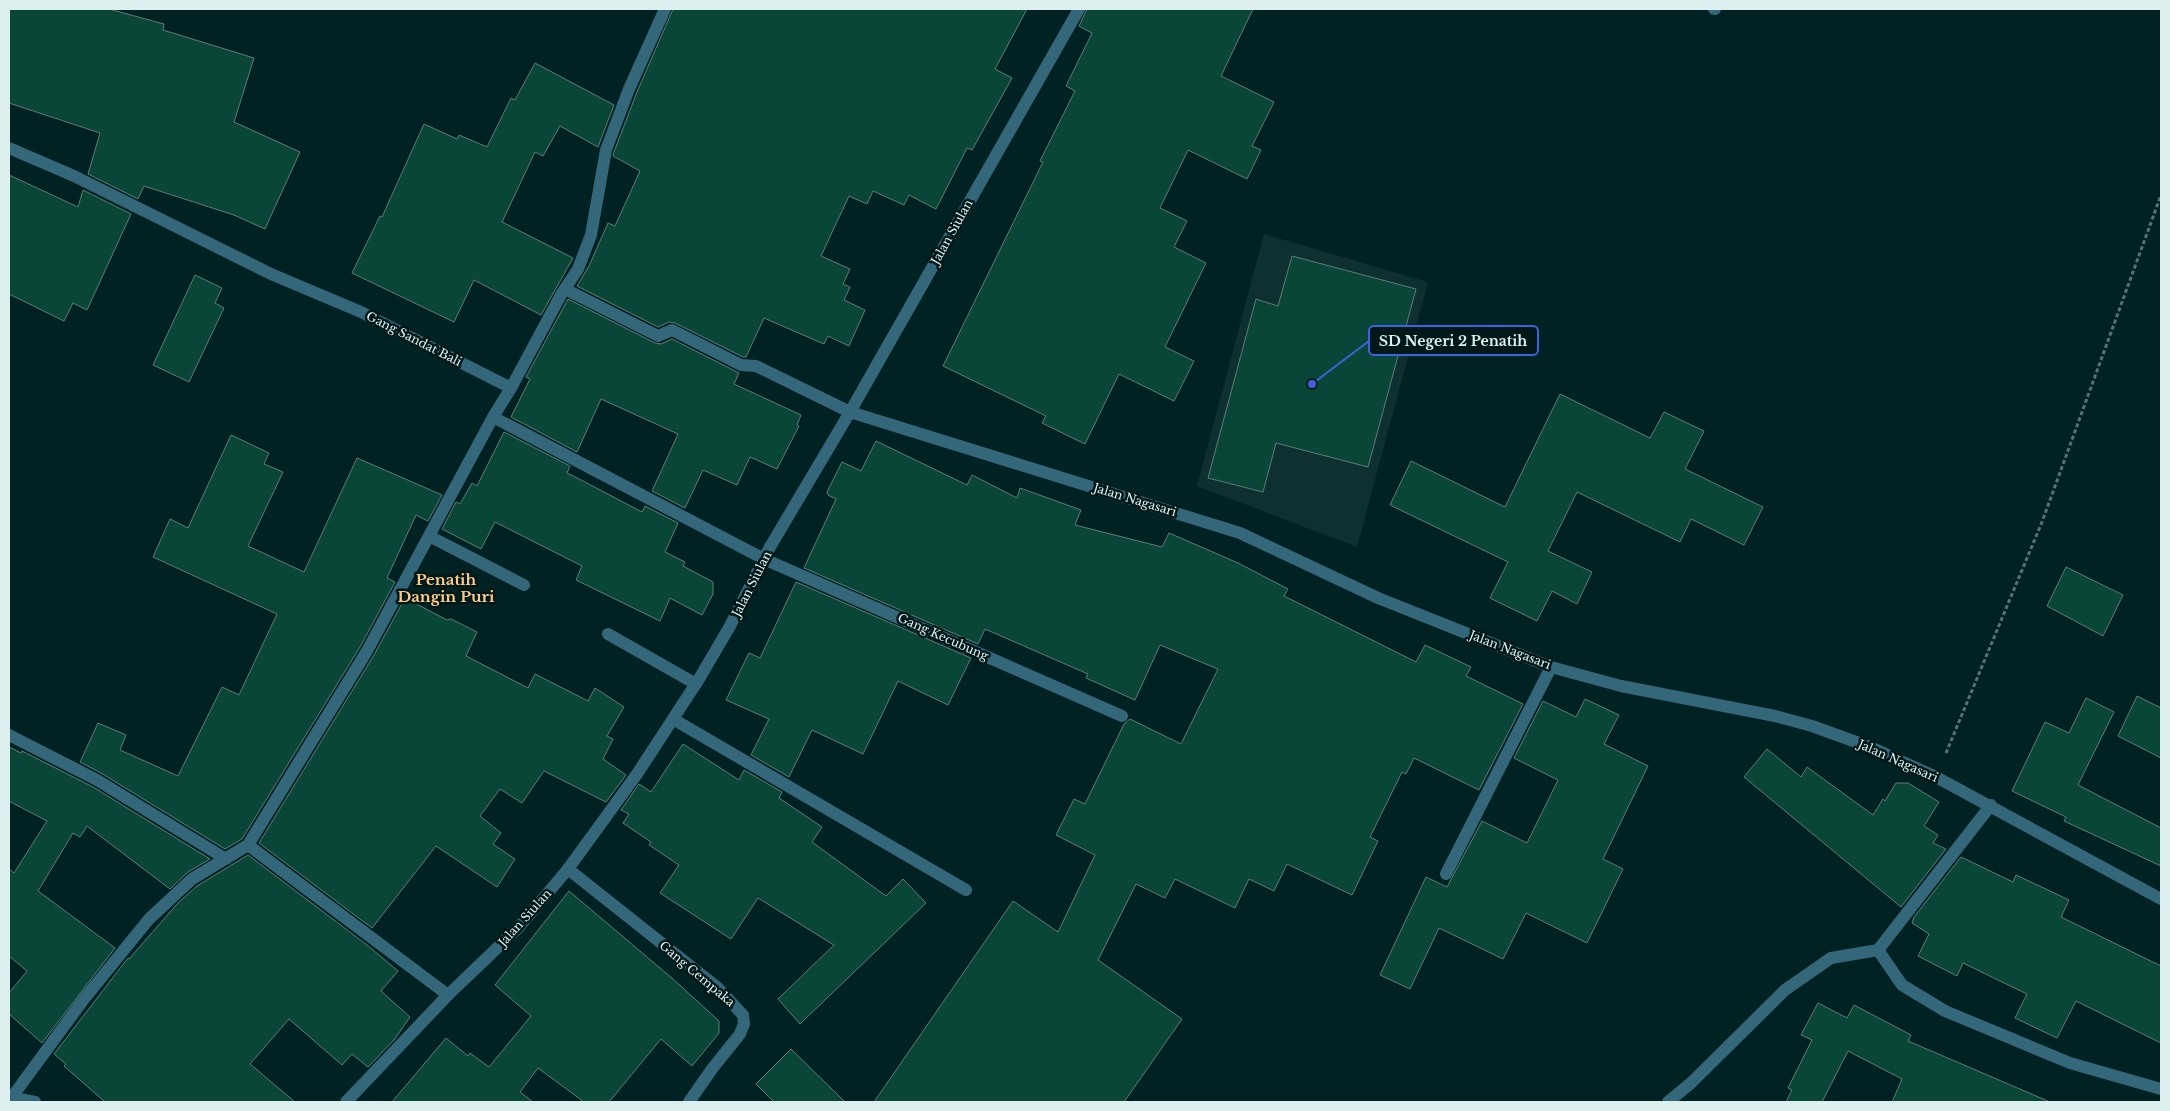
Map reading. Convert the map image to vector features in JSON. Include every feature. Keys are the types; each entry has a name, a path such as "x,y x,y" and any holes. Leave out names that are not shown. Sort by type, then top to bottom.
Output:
{"street":[{"path":"35,1102 10,1097 84,999 149,920 192,879 248,845 367,651 493,417 511,388 564,289 578,268 591,234 606,150 629,89 665,9"},
{"name":"Jalan Siulan","path":"346,1102 448,995 519,927 568,869 637,774 696,684 730,626 764,558 850,412 1079,9"},
{"name":"Gang Sandat Bali","path":"9,148 74,176 271,274 361,312 511,388"},
{"name":"Jalan Nagasari","path":"564,289 658,336 672,330 741,365 756,366 850,412 1240,533 1378,598 1551,667 1620,686 1775,716 1812,726 1870,747 1936,777 2161,899"},
{"path":"493,417 764,558"},
{"path":"429,536 524,585"},
{"name":"Gang Kecubung","path":"764,558 1122,716"},
{"path":"608,634 696,684"},
{"path":"1446,874 1551,667"},
{"path":"673,719 966,890"},
{"path":"9,735 97,780 226,859"},
{"path":"1668,1102 1691,1083 1785,990 1831,958 1878,950 1991,806"},
{"path":"248,845 448,995"},
{"name":"Gang Cempaka","path":"568,869 718,988 742,1015 744,1024 740,1034 689,1102"},
{"path":"1878,950 1902,985 1945,1011 2070,1063 2161,1088"}],"path":[{"path":"1936,777 2042,522 2161,195"}],"shaded area":[{"path":"1264,234 1428,282 1357,547 1197,486"}],"building":[{"path":"9,9 109,9 164,24 163,30 254,58 234,122 300,152 265,229 234,215 144,186 138,199 88,174 100,133 9,103"},
{"path":"673,9 1027,9 995,69 1012,78 972,150 967,148 936,209 909,195 904,205 873,191 867,204 849,196 821,256 850,269 843,284 850,287 844,300 865,310 849,346 828,336 824,344 764,318 746,357 743,357 675,323 669,322 658,327 577,286 589,266 608,223 615,226 640,171 613,156 637,92"},
{"path":"1087,9 1253,9 1221,76 1274,102 1252,146 1261,150 1247,179 1188,150 1160,208 1187,221 1174,247 1206,263 1165,347 1194,361 1174,401 1119,374 1085,444 1042,423 1046,416 943,366 1043,162 1040,161 1075,91 1066,86 1092,33 1079,26"},
{"path":"535,63 614,105 598,147 560,126 543,156 535,152 502,222 573,258 541,315 474,280 454,322 352,273 380,216 382,217 424,124 457,139 459,135 487,147 511,98 515,100"},
{"path":"9,175 78,207 83,190 131,214 87,310 73,303 64,321 9,294"},
{"path":"1292,256 1416,289 1368,467 1276,443 1263,492 1208,478 1256,299 1278,306"},
{"path":"195,275 222,288 215,303 224,308 189,382 153,365"},
{"path":"568,299 655,343 661,344 672,339 739,373 734,384 801,415 797,425 799,426 777,469 750,457 737,485 703,470 685,508 652,491 678,434 601,399 577,452 511,417 530,379 526,377"},
{"path":"1560,394 1650,438 1664,412 1704,431 1685,469 1763,507 1744,545 1691,519 1680,542 1577,492 1548,551 1592,572 1577,604 1552,591 1537,621 1490,598 1508,562 1390,505 1411,461 1505,507"},
{"path":"504,432 570,466 567,473 642,512 645,506 678,523 665,552 685,562 683,566 713,582 713,594 702,615 670,598 660,621 576,580 582,566 495,522 481,549 442,529 456,502 460,504 472,483 477,486"},
{"path":"231,435 269,453 264,464 283,472 248,546 304,572 357,458 442,495 428,521 416,515 387,578 395,582 360,647 242,839 225,849 80,762 98,723 126,735 120,750 178,776 222,687 239,695 277,614 153,557 170,519 188,528"},
{"path":"876,441 967,485 972,475 1017,498 1020,488 1081,510 1075,525 1162,547 1169,533 1238,563 1288,589 1284,596 1416,662 1425,645 1471,667 1466,676 1523,704 1479,790 1414,758 1406,774 1402,772 1370,837 1378,841 1352,895 1287,864 1274,891 1249,879 1235,908 1175,879 1165,898 1136,884 1098,960 1182,1019 1124,1102 874,1102 1013,901 1058,932 1095,855 1056,835 1074,799 1085,804 1124,724 1130,719 1181,744 1218,669 1160,645 1135,700 1086,678 1088,674 985,629 978,644 804,568 836,499 828,495 827,492 842,462 861,471"},
{"path":"2066,567 2123,595 2103,636 2047,606"},
{"path":"796,582 971,658 948,705 898,681 863,754 812,730 789,777 751,755 769,719 726,700 749,653 760,658"},
{"path":"405,598 447,620 451,619 477,632 466,656 528,688 535,674 588,701 595,688 624,707 607,736 613,739 603,759 626,775 606,802 544,771 522,803 500,789 480,816 501,833 493,844 515,859 497,887 436,846 372,928 259,843 374,655"},
{"path":"2137,696 2161,708 2161,758 2118,736"},
{"path":"2086,698 2114,712 2078,785 2161,828 2161,866 2064,821 2066,817 2012,791 2045,722 2069,733"},
{"path":"1585,699 1619,715 1604,744 1648,766 1603,859 1623,869 1587,943 1526,913 1503,959 1439,928 1410,989 1380,975 1426,877 1447,887 1482,821 1527,843 1558,780 1514,758 1543,701 1576,717"},
{"path":"683,744 739,780 744,770 782,792 779,798 822,827 812,842 886,896 903,879 926,903 800,1024 778,999 834,945 758,898 731,939 660,893 679,865 649,845 651,842 623,823 629,814 621,810 639,784 651,792"},
{"path":"9,747 21,753 22,751 93,787 210,859 188,872 170,889 87,826 80,837 73,833 38,891 115,948 42,1043 9,1014 9,993 27,971 9,956 9,869 14,873 47,821 9,801"},
{"path":"1767,749 1801,777 1807,767 1873,815 1883,799 1885,801 1896,783 1908,783 1939,802 1924,826 1938,835 1933,843 1946,849 1901,907 1744,777"},
{"path":"248,855 367,945 398,971 381,991 410,1017 394,1040 368,1067 352,1054 342,1065 289,1019 250,1064 295,1102 105,1102 64,1066 66,1064 54,1054 128,958 178,903 197,886"},
{"path":"1961,857 2013,882 2016,875 2069,900 2061,917 2161,966 2161,1043 2076,1001 2057,1038 2015,1018 2027,994 1963,963 1957,976 1918,956 1929,934 1912,923 1914,917"},
{"path":"569,891 673,979 719,1021 719,1033 692,1066 661,1039 609,1102 584,1102 538,1068 520,1092 533,1102 392,1102 446,1038 468,1056 470,1053 489,1067 531,1016 495,985"},
{"path":"1818,1003 1847,1018 1854,1005 1911,1035 1908,1041 2050,1102 1892,1102 1902,1079 1848,1051 1822,1102 1786,1102 1792,1090 1788,1088 1812,1040 1801,1035"},
{"path":"791,1049 845,1102 774,1102 756,1084"}],"place":[{"name":"SD Negeri 2 Penatih","path":"1312,384"}],"district":[{"name":"Penatih Dangin Puri","path":"446,588"}]}
